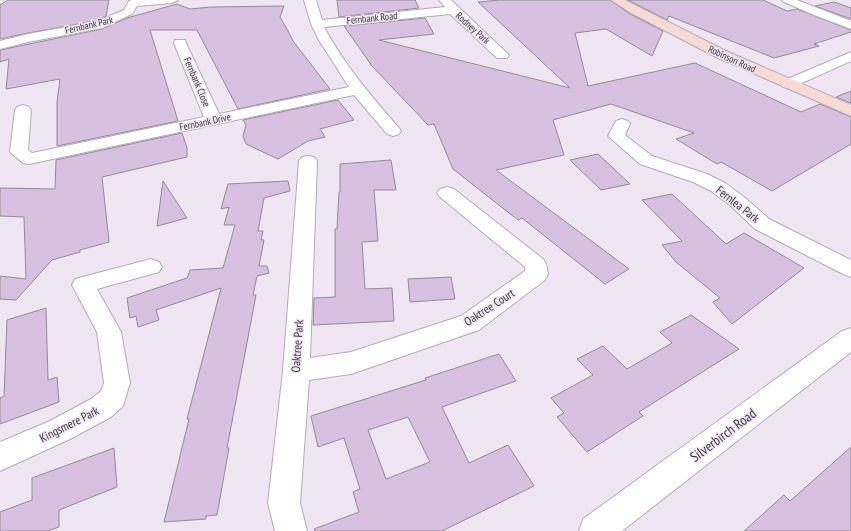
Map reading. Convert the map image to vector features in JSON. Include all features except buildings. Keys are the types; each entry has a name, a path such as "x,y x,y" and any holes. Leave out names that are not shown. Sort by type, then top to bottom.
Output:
{"street":[{"name":"Fernbank Park","path":"0,45 28,38 98,25 128,12 134,1 172,0"},
{"path":"310,0 317,24 326,42 358,90 393,131"},
{"name":"Robinson Road","path":"617,0 635,11 721,54 851,112"},
{"path":"788,0 851,25"},
{"name":"Fernbank Road","path":"317,24 449,5"},
{"name":"Rodney Park","path":"449,5 502,55"},
{"name":"Fernbank Close","path":"180,43 213,120"},
{"path":"788,84 851,56"},
{"name":"Fernbank Drive","path":"23,110 19,152 29,159 358,90"},
{"name":"Fernlea Park","path":"622,124 616,136 646,160 700,178 718,187 737,201 762,224 851,269"},
{"name":"Oaktree Park","path":"291,531 284,503 296,371 308,161"},
{"name":"Oaktree Court","path":"296,371 351,363 470,323 537,274 535,264 447,193"},
{"name":"Kingsmere Park","path":"0,457 60,430 102,408 113,398 117,383 110,332 83,285 151,267"},
{"name":"Silverbirch Road","path":"595,531 851,338"}]}
